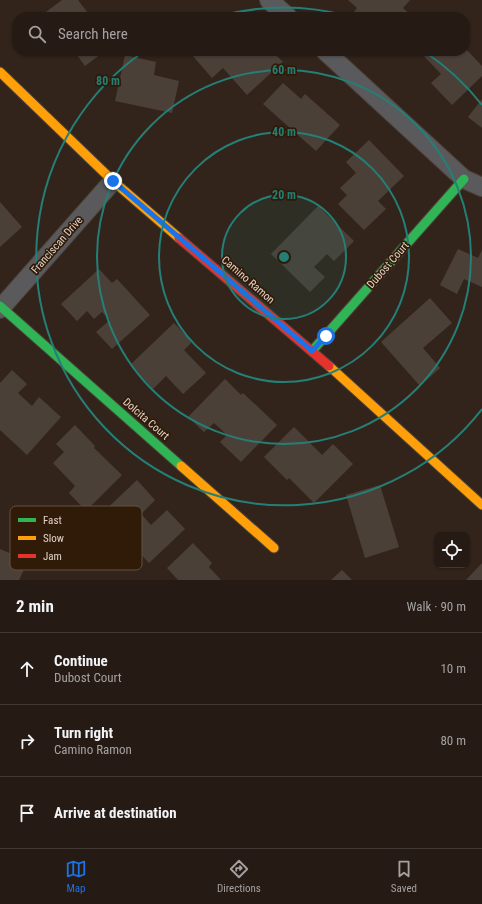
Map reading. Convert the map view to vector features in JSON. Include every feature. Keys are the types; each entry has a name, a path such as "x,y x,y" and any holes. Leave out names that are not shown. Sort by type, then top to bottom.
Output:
{"street":[{"path":"269,0 282,12"},
{"path":"330,56 464,179 482,187"},
{"name":"Camino Ramon","path":"0,72 113,181 312,351 482,505"},
{"name":"Dubost Court","path":"312,351 464,179"},
{"name":"Franciscan Drive","path":"1,308 113,181"},
{"name":"Dolcita Court","path":"1,308 274,548"}],"building":[{"path":"62,0 78,0 87,12 46,12"},
{"path":"348,0 410,0 403,8 408,12 354,12 357,8"},
{"path":"470,53 482,66 482,76 452,105 431,83 441,74 424,56 470,56"},
{"path":"78,56 98,56 85,66"},
{"path":"125,56 156,62 154,75 179,81 172,113 115,101"},
{"path":"193,56 277,56 283,62 247,95 223,68 212,78"},
{"path":"283,83 301,99 305,94 340,125 316,151 263,104"},
{"path":"482,99 482,128 468,117"},
{"path":"369,140 404,176 378,201 386,209 364,230 338,204 347,195 340,188 356,173 346,162"},
{"path":"0,202 22,227 0,247"},
{"path":"318,206 354,241 334,261 327,254 314,267 325,277 310,292 271,254"},
{"path":"458,249 478,258 482,250 482,287 464,279 457,294 440,285"},
{"path":"99,269 112,283 117,279 150,315 112,349 96,332 110,320 102,312 94,319 87,311 77,321 61,304"},
{"path":"430,298 452,323 423,348 440,368 420,386 381,342"},
{"path":"174,323 192,342 184,350 206,373 183,394 166,376 153,389 130,365"},
{"path":"12,370 27,384 18,393 32,406 39,397 61,417 27,455 0,430 0,383"},
{"path":"225,379 241,395 243,393 277,425 241,462 220,442 227,435 214,423 204,432 188,417"},
{"path":"75,425 95,446 94,448 122,475 91,506 81,506 69,493 75,486 53,463 64,452 56,444"},
{"path":"294,427 322,455 333,444 353,464 314,503 289,478 287,480 264,457"},
{"path":"137,480 155,500 142,513 142,506 110,506"},
{"path":"380,485 399,547 365,558 346,495"},
{"path":"167,510 185,529 149,563 142,556 142,515 151,525"},
{"path":"193,543 212,563 209,567 221,580 178,580 167,568"},
{"path":"0,549 10,553 10,570 24,570 19,580 0,580"},
{"path":"482,563 482,580 466,580"},
{"path":"342,570 352,580 331,580"}],"traffic: fast":[{"path":"312,351 464,179"},
{"path":"0,306 181,466"}],"traffic: slow":[{"path":"0,72 113,181 179,238"},
{"path":"329,366 482,505"},
{"path":"181,466 274,548"}],"traffic: jam":[{"path":"179,238 329,366"}],"route":[{"path":"113,181 312,351 326,336"}]}
